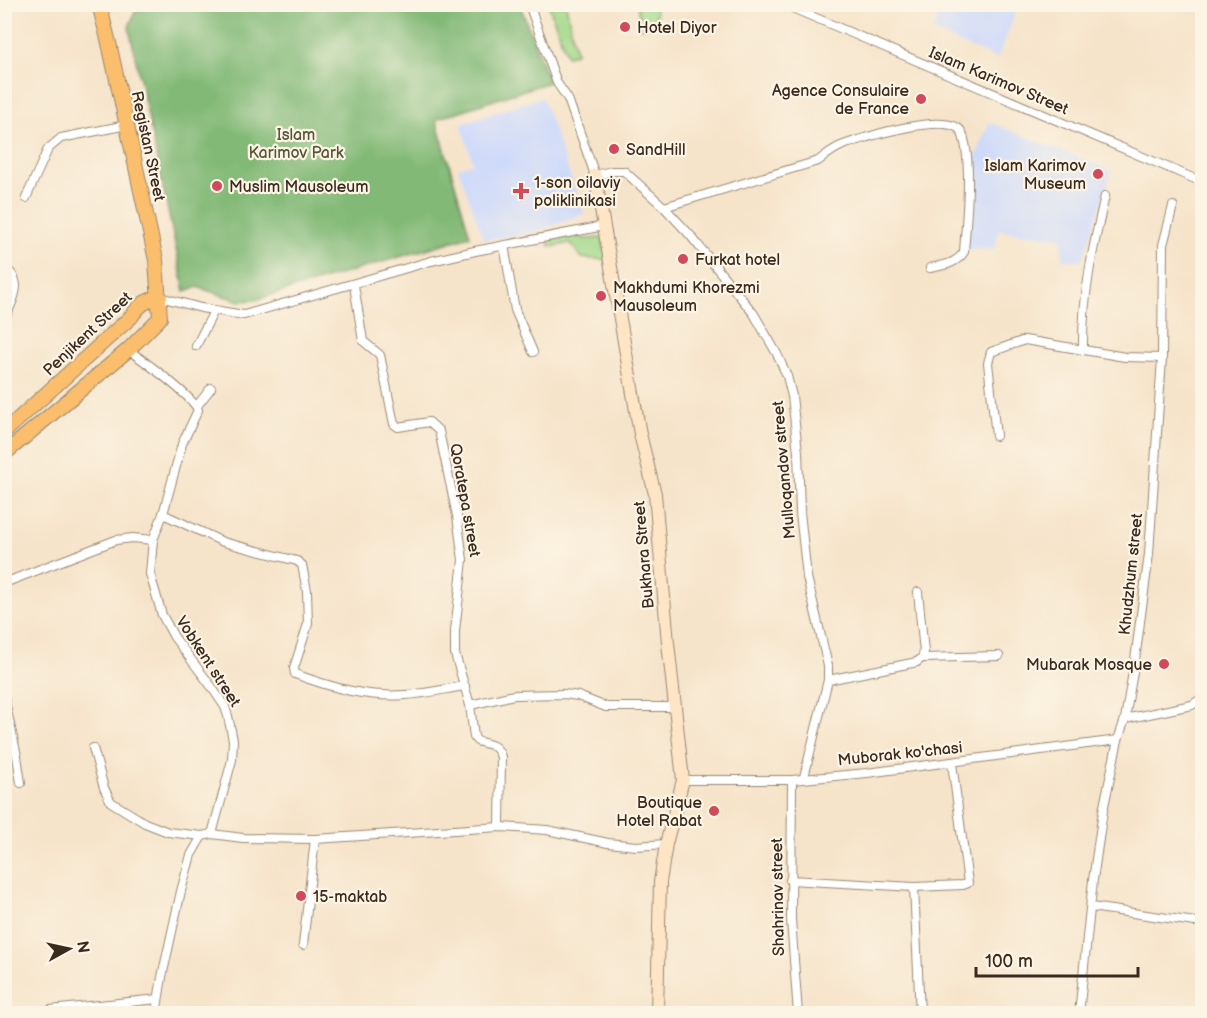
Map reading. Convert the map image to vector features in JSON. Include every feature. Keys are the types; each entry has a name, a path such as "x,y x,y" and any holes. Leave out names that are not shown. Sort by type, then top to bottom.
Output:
{"main road":[{"name":"Registan Street","path":"99,4 156,260 160,297"},
{"name":"Penjikent Street","path":"4,432 131,317 140,305 146,300 160,297 160,318 128,350 4,454"}],"street":[{"name":"Bukhara Street","path":"528,4 557,83 568,99 596,175 640,434 655,494 683,780 666,844 660,882 657,1014"},
{"name":"Islam Karimov Street","path":"783,4 1203,182"},
{"path":"664,207 818,161 840,147 867,139 922,124 950,124 959,127 963,134 968,171 964,252 959,260 930,268"},
{"path":"26,198 48,149 61,138 127,125"},
{"name":"Mulloqandov street","path":"596,175 624,171 690,234 754,314 777,354 786,376 792,396 798,452 800,512 807,577 828,666 828,680 804,777"},
{"path":"1083,350 1083,322 1089,263 1105,196"},
{"name":"Khudzhum street","path":"1079,1014 1103,811 1118,740 1125,719 1136,660 1149,554 1162,358 1163,245 1173,206"},
{"path":"160,297 214,311 244,315 431,261 603,226"},
{"path":"504,245 515,310 533,352"},
{"path":"4,267 13,274 17,282 4,321"},
{"name":"Qoratepa street","path":"354,285 363,341 380,355 394,424 398,427 429,422 440,431 457,516 463,560 454,631 455,654 470,705 474,737 477,741 493,744 501,757 500,827"},
{"path":"196,346 214,311"},
{"path":"996,436 988,363 991,352 1025,340 1125,357 1162,358"},
{"path":"128,350 196,406 211,388"},
{"name":"Vobkent street","path":"196,406 198,410 182,444 163,514 153,540 150,574 162,615 174,637 225,707 233,740 232,760 212,834"},
{"path":"163,514 223,542 297,561 302,565 307,591 308,624 294,668 295,674 340,690 376,695 406,695 465,686"},
{"path":"4,583 116,540 133,538 153,540"},
{"path":"828,680 917,662 922,658 924,652 918,592"},
{"path":"922,658 999,656"},
{"path":"470,705 514,695 564,694 578,696 606,707 676,707"},
{"path":"4,697 18,756 21,783"},
{"path":"1125,719 1192,705 1203,698"},
{"name":"Muborak ko'chasi","path":"683,780 792,780 952,763 1118,740"},
{"path":"93,748 104,788 111,802 145,823 168,832 202,836 212,834 251,838 315,839 500,827 547,830 608,843 636,846 666,844"},
{"path":"790,880 914,887 968,883 952,763"},
{"name":"Shahrinav street","path":"792,780 790,880 792,949 798,1014"},
{"path":"156,1014 191,855 202,836"},
{"path":"303,945 315,839"},
{"path":"914,887 920,1014"},
{"path":"1091,908 1203,923"},
{"path":"50,1010 158,999"}],"shaded area":[{"path":"929,5 1012,5 1018,7 997,59 932,31 938,18 925,14"},
{"name":"1-son oilaviy poliklinikasi","path":"542,97 584,214 534,232 484,240 458,168 473,163 461,124"},
{"path":"989,122 1112,171 1082,261 1062,259 1062,238 998,230 995,249 965,249 973,164"}],"green space":[{"name":"Islam Karimov Park","path":"143,4 520,5 549,82 436,119 470,236 255,300 239,301 197,287 185,291 129,27 137,7"},
{"path":"566,5 576,53 567,56 549,6"},
{"path":"637,5 655,5 657,26 641,28"},
{"path":"579,234 584,239 602,238 607,260 582,258 570,243 550,247 549,240"}],"place":[{"name":"Hotel Diyor","path":"625,27"},
{"name":"Agence Consulaire de France","path":"921,99"},
{"name":"SandHill","path":"614,149"},
{"name":"Islam Karimov Museum","path":"1098,174"},
{"name":"Muslim Mausoleum","path":"217,186"},
{"name":"1-son oilaviy poliklinikasi","path":"521,191"},
{"name":"Furkat hotel","path":"683,259"},
{"name":"Makhdumi Khorezmi Mausoleum","path":"601,296"},
{"name":"Mubarak Mosque","path":"1164,664"},
{"name":"Boutique Hotel Rabat","path":"714,811"},
{"name":"15-maktab","path":"301,896"}]}
